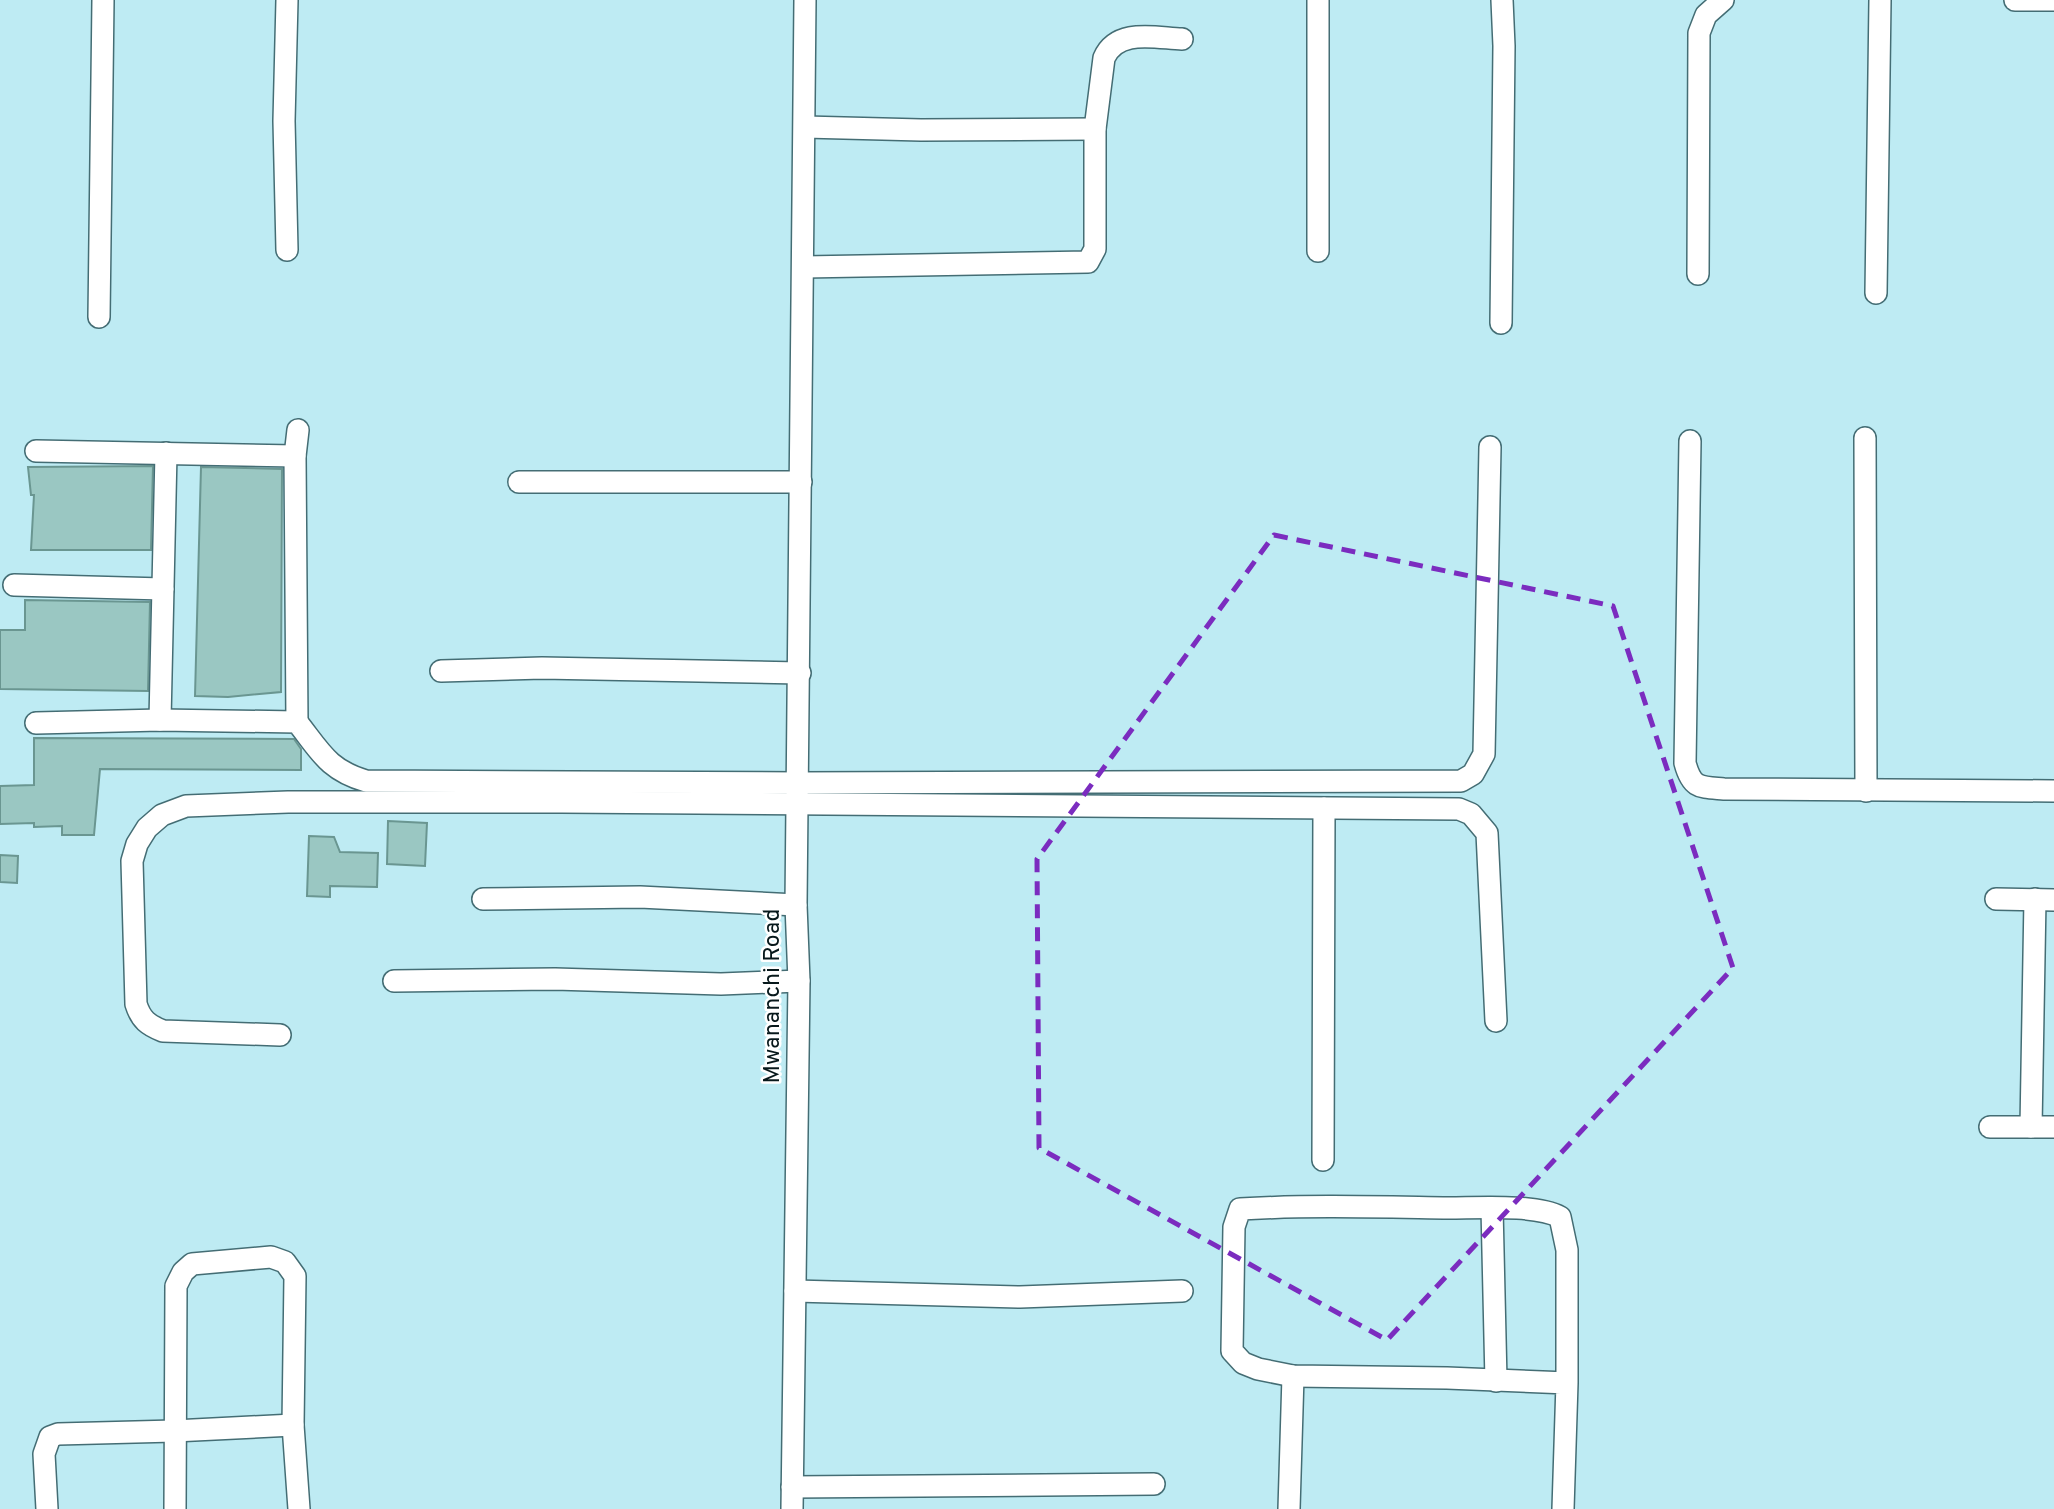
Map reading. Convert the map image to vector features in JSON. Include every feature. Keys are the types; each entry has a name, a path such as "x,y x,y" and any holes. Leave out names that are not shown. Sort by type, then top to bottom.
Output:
{"street":[{"path":"99,317 103,0"},
{"path":"287,0 284,121 287,250"},
{"name":"Mwananchi Road","path":"792,1509 799,981 796,905 805,0"},
{"path":"1318,0 1318,251"},
{"path":"1501,323 1504,46 1502,0"},
{"path":"1698,274 1699,33 1706,15 1723,0"},
{"path":"1876,293 1880,0"},
{"path":"2015,0 2054,1"},
{"path":"804,267 1088,262 1095,249 1096,129 1104,58 1115,42 1125,38 1182,39"},
{"path":"804,127 921,130 1096,129"},
{"path":"298,430 295,456 297,722 332,767 348,776 366,781 1461,781 1479,767 1484,754 1490,447"},
{"path":"1865,439 1866,791"},
{"path":"1689,441 1685,764 1690,779 1701,787 1724,789 2054,791"},
{"path":"36,451 295,456"},
{"path":"160,720 166,453"},
{"path":"519,482 802,482"},
{"path":"14,585 163,589"},
{"path":"440,670 541,668 800,673"},
{"path":"36,723 160,720 297,722"},
{"path":"280,1035 163,1031 148,1025 140,1016 136,1004 132,861 137,844 147,828 162,815 186,806 288,802 1459,809 1471,814 1487,833 1496,1021"},
{"path":"1323,1160 1324,808"},
{"path":"484,899 640,897 796,905"},
{"path":"1996,899 2045,900 2031,1127"},
{"path":"394,981 555,979 721,984 799,981"},
{"path":"1990,1126 2054,1127"},
{"path":"1563,1509 1567,1383 1567,1250 1560,1217 1548,1211 1492,1208 1279,1206 1240,1209 1234,1227 1232,1350 1243,1363 1293,1376 1567,1383"},
{"path":"1492,1208 1496,1381"},
{"path":"175,1509 176,1286 183,1272 191,1264 271,1257 285,1262 295,1276 293,1425 299,1509"},
{"path":"795,1291 1020,1297 1182,1291"},
{"path":"1289,1509 1293,1376"},
{"path":"47,1509 44,1454 50,1437 58,1434 174,1432 293,1425"},
{"path":"792,1487 1154,1485"}],"highlighted area":[{"path":"1274,535 1613,606 1733,968 1387,1340 1039,1148 1037,859"}],"building":[{"path":"153,466 151,550 31,550 34,495 31,495 28,467"},
{"path":"201,467 282,469 281,692 228,697 195,696"},
{"path":"25,600 150,602 148,691 0,689 0,630 25,630"},
{"path":"34,738 294,739 301,749 301,770 100,769 94,835 62,835 62,826 0,824 0,786 34,785"},
{"path":"388,821 427,823 425,866 387,864"},
{"path":"309,836 334,837 340,852 378,853 377,887 330,886 330,897 307,896"},
{"path":"0,855 18,856 17,883 0,882"}]}
